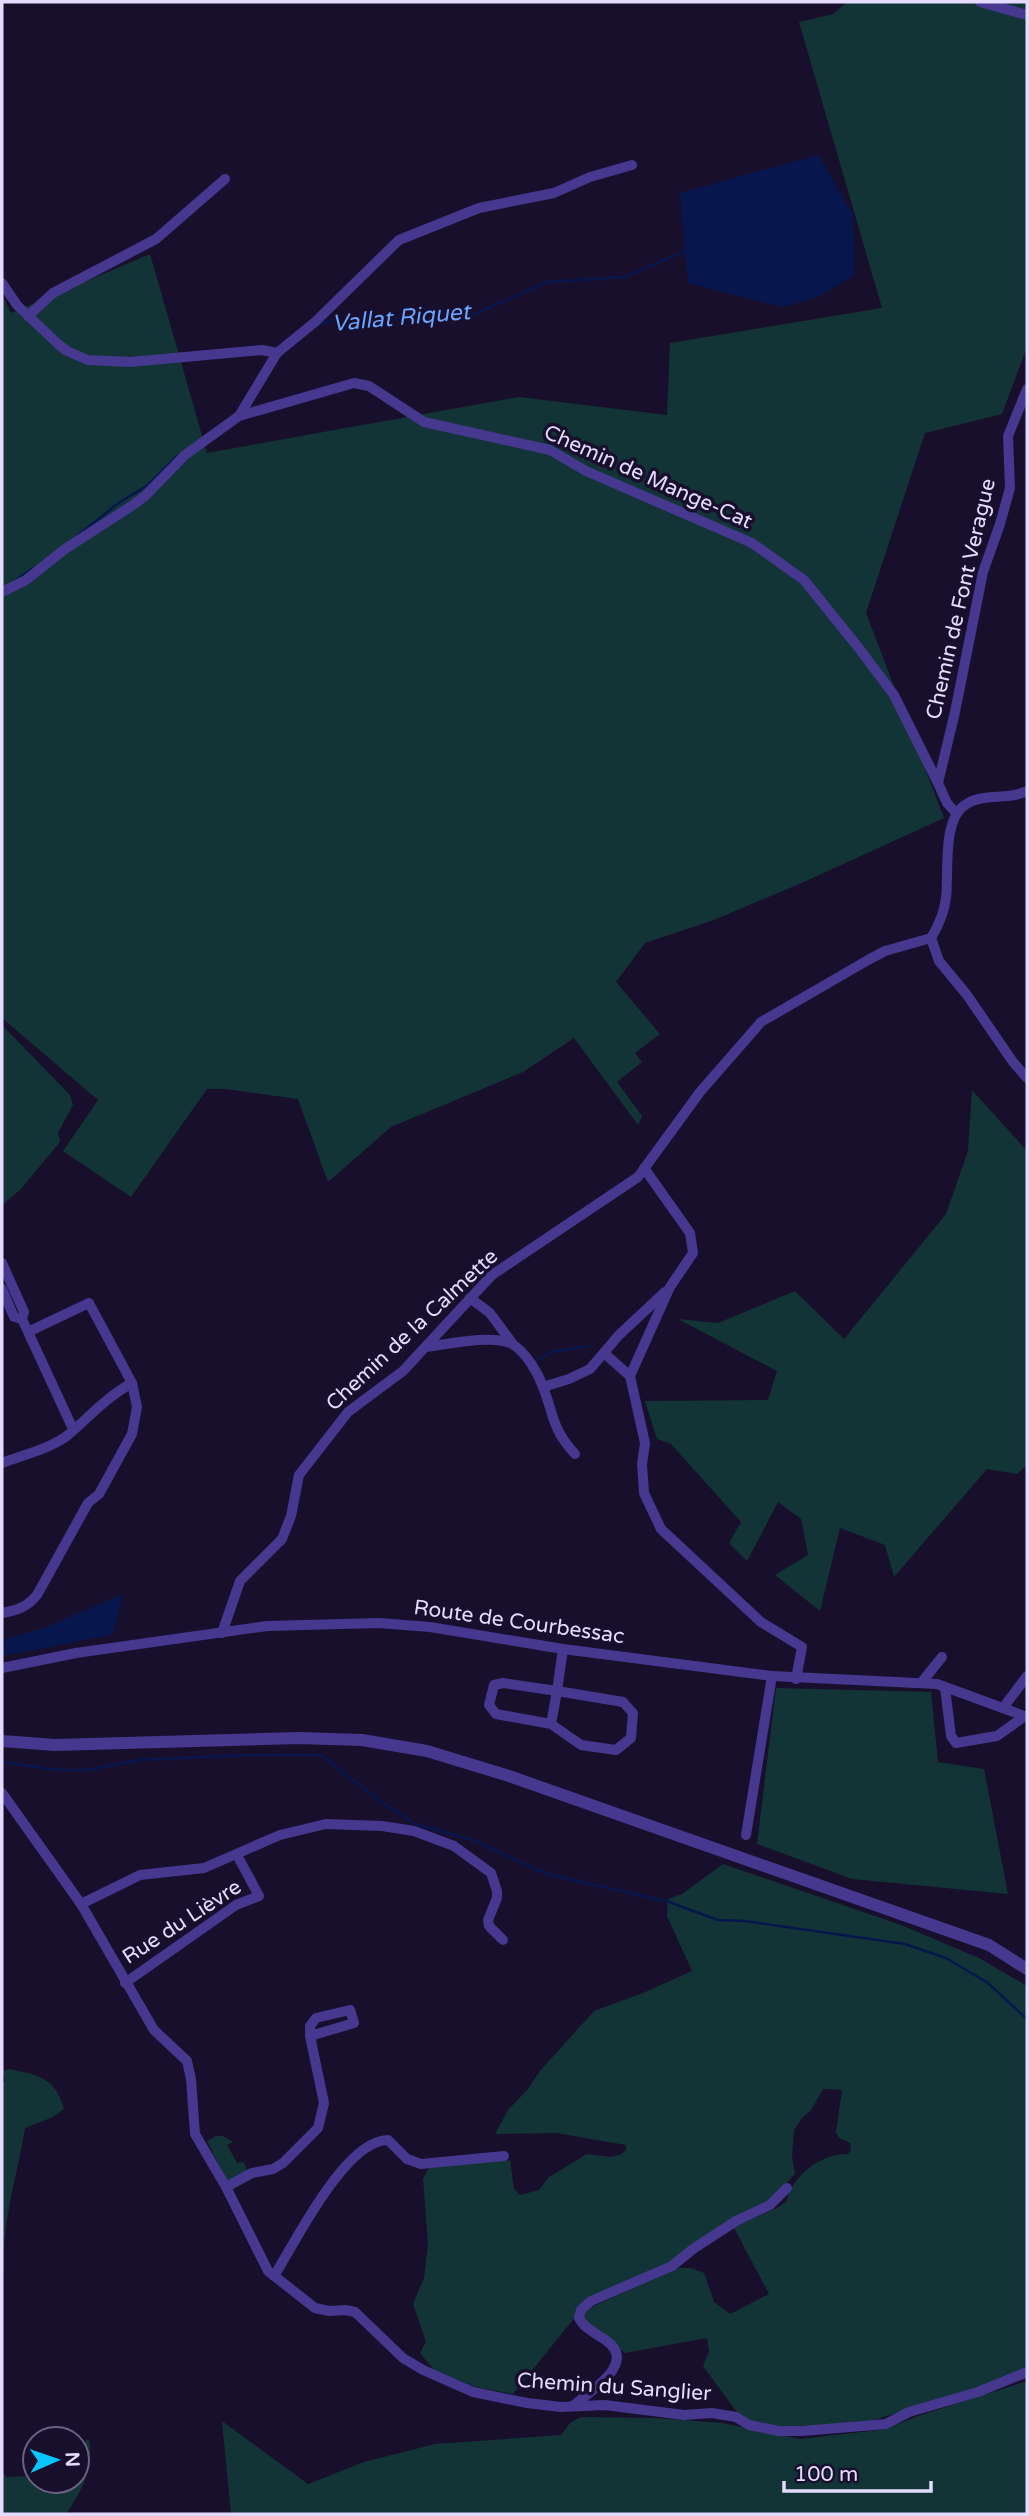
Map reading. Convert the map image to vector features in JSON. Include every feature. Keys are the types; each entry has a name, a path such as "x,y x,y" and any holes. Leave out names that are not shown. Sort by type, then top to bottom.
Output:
{"street":[{"path":"980,2 1027,15"},
{"path":"2,592 26,580 65,549 139,501 185,455 239,416 278,354 399,240 479,208 554,193 590,177 632,165"},
{"path":"29,316 53,293 156,239 225,179"},
{"path":"2,283 17,305 67,351 88,360 130,362 262,350 278,354"},
{"name":"Chemin de Mange-Cat","path":"239,416 354,383 369,386 424,422 550,450 586,471 752,543 804,580 858,647 894,695 938,783"},
{"name":"Chemin de Font Verague","path":"938,783 956,712 983,572 1010,488 1008,436 1027,389"},
{"path":"938,783 947,803 956,813"},
{"path":"1027,791 1018,796 974,800 956,813 951,825 946,900 941,923 931,938 939,961 1027,1078"},
{"name":"Chemin de la Calmette","path":"222,1633 240,1581 282,1539 292,1516 299,1475 348,1412 403,1371 492,1275 638,1177 700,1092 761,1022 868,960 897,947 931,938"},
{"path":"630,1376 670,1287 693,1253 690,1233 645,1168"},
{"path":"2,1263 24,1312 22,1319 73,1429"},
{"path":"543,1387 590,1369 619,1335 670,1287"},
{"path":"2,1289 14,1317 22,1319"},
{"path":"470,1298 490,1313 512,1343 530,1361 543,1387 551,1418 561,1438 575,1454"},
{"path":"2,1613 21,1609 37,1595 88,1503 99,1494 132,1434 137,1407 132,1383 89,1303 32,1330 29,1334"},
{"path":"427,1347 496,1340 512,1343"},
{"path":"604,1353 630,1376 645,1443 642,1464 644,1493 661,1529 761,1622 802,1647 796,1679"},
{"path":"2,1463 39,1450 67,1435 117,1392 132,1383"},
{"name":"Route de Courbessac","path":"2,1668 76,1653 267,1626 379,1623 430,1627 563,1649 796,1679 920,1683 945,1688 1026,1717"},
{"path":"551,1724 563,1649"},
{"path":"920,1683 942,1657"},
{"path":"746,1835 772,1676"},
{"path":"1003,1708 1027,1676"},
{"path":"503,1683 623,1702 634,1713 631,1738 616,1750 581,1745 551,1724 496,1714 489,1705 494,1685 503,1683"},
{"path":"945,1688 951,1736 956,1743 998,1736 1026,1717"},
{"path":"2,1741 87,1745 299,1738 349,1739 427,1751 509,1776 989,1945 1027,1969"},
{"name":"Chemin du Sanglier","path":"2,1793 81,1904 154,2030 187,2061 195,2134 226,2187 268,2271 315,2308 355,2312 402,2358 423,2370 473,2392 527,2403 573,2406 605,2404 684,2415 712,2413 736,2417 749,2425 779,2431 886,2424 909,2412 978,2392 1027,2372"},
{"path":"81,1904 140,1875 204,1868 280,1835 326,1824 382,1825 430,1835 454,1846 491,1873 497,1898 488,1920 489,1926 503,1940"},
{"name":"Rue du Lièvre","path":"125,1983 236,1905 259,1896 237,1855"},
{"path":"226,2187 251,2173 273,2169 283,2163 318,2128 324,2103 310,2036"},
{"path":"274,2276 316,2205 344,2168 374,2143 388,2140 407,2159 421,2164 504,2156"},
{"path":"573,2406 615,2368 618,2357 614,2345 582,2324 579,2318 581,2310 591,2301 673,2266 693,2249 736,2221 770,2205 787,2188"}],"green space":[{"path":"847,2 1027,2 1027,347 1002,414 925,433 866,613 944,818 714,920 645,943 616,982 660,1034 635,1053 642,1062 617,1082 642,1116 638,1125 574,1038 523,1072 391,1127 328,1182 298,1099 207,1089 131,1197 63,1151 98,1100 2,1018 2,294 11,313 150,254 207,453 519,397 667,415 670,343 882,308 799,22 833,14"},
{"path":"2,1025 70,1095 73,1105 58,1133 60,1142 20,1190 2,1205"},
{"path":"972,1090 1027,1151 1027,1465 1017,1474 987,1469 894,1577 885,1545 840,1528 820,1611 775,1575 808,1555 801,1519 778,1502 747,1561 729,1543 741,1522 671,1444 657,1439 645,1401 768,1400 777,1371 678,1319 718,1323 795,1291 844,1339 946,1214 968,1151"},
{"path":"776,1688 931,1692 938,1762 984,1769 1008,1894 852,1879 757,1844"},
{"path":"723,1864 901,1925 979,1958 1027,1986 1027,2366 990,2385 874,2420 787,2428 758,2424 739,2415 703,2366 709,2351 707,2338 625,2353 590,2327 584,2319 585,2313 594,2306 678,2268 691,2268 704,2273 714,2302 730,2314 769,2294 734,2228 786,2202 801,2175 818,2162 848,2154 851,2150 850,2143 839,2138 836,2132 842,2090 823,2089 811,2110 794,2130 792,2157 795,2174 769,2202 671,2263 588,2301 513,2394 475,2387 434,2370 420,2353 426,2342 413,2304 424,2278 428,2243 423,2179 429,2168 510,2160 514,2189 520,2195 539,2190 549,2177 587,2154 611,2157 626,2150 626,2145 556,2133 495,2134 508,2110 594,2011 692,1971 667,1916 668,1899 682,1894"},
{"path":"9,2069 44,2079 56,2090 64,2109 53,2117 25,2128 7,2219 2,2274 2,2083 5,2081 3,2071"},
{"path":"223,2136 233,2142 227,2145 237,2163 244,2162 247,2171 227,2181 207,2141"},
{"path":"1027,2381 1027,2514 231,2514 222,2421 308,2484 364,2462 435,2444 561,2435 570,2423 581,2417 656,2418 722,2423 800,2439 887,2429 915,2417"},
{"path":"2,2470 6,2477 21,2476 21,2495 78,2495 66,2514 2,2514"}],"shaded area":[{"path":"818,155 853,214 854,275 818,297 782,307 688,283 680,193"},
{"path":"123,1594 112,1635 2,1656 2,1640 44,1628"}],"waterway":[{"name":"Vallat Riquet","path":"316,327 326,322 475,314 547,282 625,277 685,251"},
{"name":"Vallat Riquet","path":"78,535 120,502 148,485 177,456"},
{"name":"Vallat Riquet","path":"16,580 33,568"},
{"path":"533,1363 551,1352 589,1346"},
{"path":"2,1762 58,1770 88,1770 138,1760 321,1755 415,1824 473,1840 547,1874 669,1902 718,1920 744,1921 905,1944 946,1958 988,1983 1027,2019"}]}
